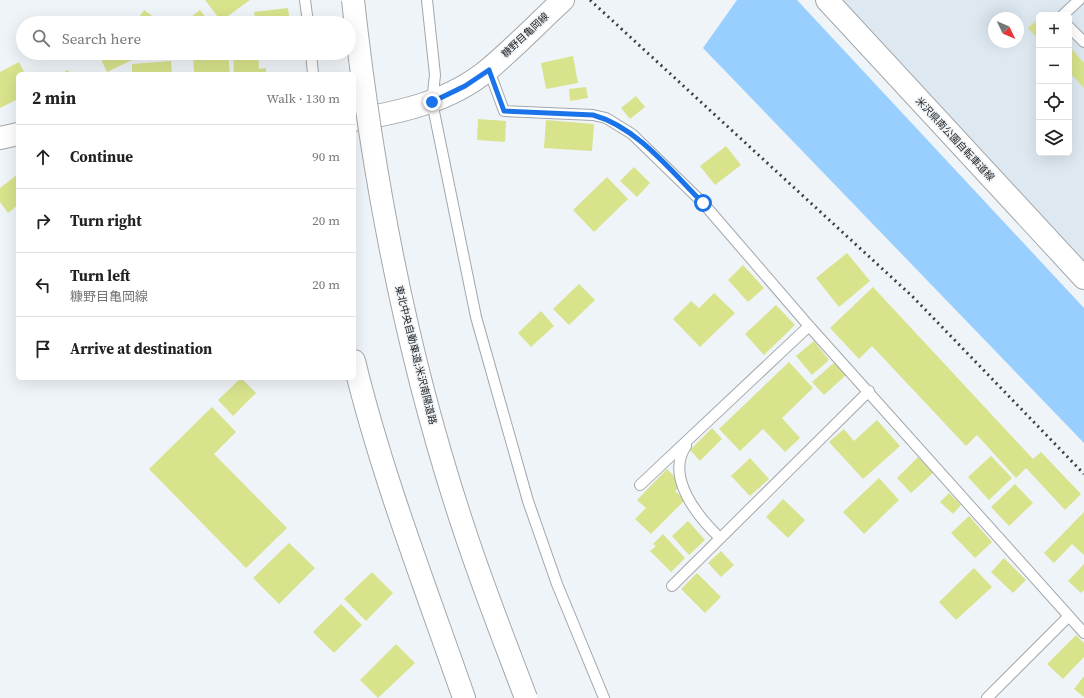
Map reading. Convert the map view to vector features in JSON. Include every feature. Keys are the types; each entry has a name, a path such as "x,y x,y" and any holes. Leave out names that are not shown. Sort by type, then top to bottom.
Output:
{"main road":[{"name":"東北中央自動車道;米沢南陽道路","path":"353,0 355,16"},
{"name":"糠野目亀岡線","path":"356,120 398,113 432,102 465,86 489,70 563,0"},
{"name":"米沢県南公園自転車道線","path":"827,0 1084,278"},
{"name":"東北中央自動車道;米沢南陽道路","path":"356,23 376,174 403,308 432,423 466,537 526,698"},
{"path":"0,138 16,134"},
{"path":"356,369 401,523 464,698"}],"lane":[{"path":"305,0 307,16"},
{"path":"427,0 434,75 432,102 476,317 528,501 557,584 604,698"},
{"path":"1066,12 1079,0"},
{"path":"1072,29 1084,42"},
{"path":"312,60 314,72"},
{"path":"489,70 504,111 593,115 606,118 632,134 703,203 809,326 1068,617 1084,633"},
{"path":"640,485 809,326"},
{"path":"672,586 868,391"},
{"path":"693,436 681,454 681,479 687,498 711,529 720,538"},
{"path":"987,698 1068,617"}],"shaded area":[{"path":"737,0 797,0 1084,308 1084,443 703,48"},
{"path":"827,0 1084,0 1084,278"}],"building":[{"path":"205,0 250,0 228,16 217,16"},
{"path":"288,8 289,16 255,16 254,12"},
{"path":"144,10 152,16 140,16"},
{"path":"200,10 205,16 192,16"},
{"path":"1036,21 1036,37 1028,28"},
{"path":"1072,49 1084,63 1084,88 1072,75"},
{"path":"573,56 578,83 546,89 541,63"},
{"path":"101,60 132,60 107,72"},
{"path":"193,60 229,60 230,72 194,72"},
{"path":"233,60 258,60 259,69 266,68 266,72 234,72"},
{"path":"171,61 172,72 132,72 132,64"},
{"path":"19,62 24,72 16,72 16,100 0,108 0,72"},
{"path":"586,87 588,98 570,101 569,89"},
{"path":"636,96 645,107 630,119 621,108"},
{"path":"478,119 506,121 505,142 477,140"},
{"path":"546,120 594,124 592,151 544,148"},
{"path":"726,146 741,165 715,185 700,166"},
{"path":"634,167 650,183 637,197 620,181"},
{"path":"16,176 16,207 8,213 0,202 0,188"},
{"path":"607,177 628,199 594,232 573,210"},
{"path":"847,253 870,281 839,307 816,278"},
{"path":"743,265 764,288 748,302 728,280"},
{"path":"579,284 595,300 569,325 553,309"},
{"path":"873,287 1033,459 1041,452 1081,494 1065,510 1026,468 1016,478 977,435 966,446 872,346 859,359 830,328"},
{"path":"714,293 735,313 700,347 673,319 691,301 699,308"},
{"path":"776,305 795,325 764,355 745,334"},
{"path":"541,311 554,326 531,347 518,333"},
{"path":"814,341 829,360 812,375 796,356"},
{"path":"789,362 813,388 782,418 800,438 785,452 763,429 740,451 719,429"},
{"path":"835,362 846,375 824,395 812,382"},
{"path":"239,380 243,380 256,393 233,416 218,400"},
{"path":"212,407 236,432 214,454 287,528 246,568 149,469"},
{"path":"877,420 900,446 863,479 829,442 844,429 854,441"},
{"path":"712,428 722,439 700,461 690,450"},
{"path":"991,456 1012,478 989,500 968,477"},
{"path":"918,457 933,473 911,493 897,478"},
{"path":"750,458 769,479 750,496 731,476"},
{"path":"667,469 682,484 675,491 685,500 651,534 635,519 646,508 637,500"},
{"path":"879,478 899,500 864,534 843,512"},
{"path":"1015,484 1033,503 1009,526 991,507"},
{"path":"949,493 961,505 953,514 940,502"},
{"path":"783,499 805,520 788,538 766,517"},
{"path":"1084,512 1084,555 1072,544 1054,563 1044,553"},
{"path":"969,516 992,542 975,558 951,533"},
{"path":"688,521 705,540 689,555 672,536"},
{"path":"663,534 685,558 671,572 650,551 656,546 653,544"},
{"path":"289,543 315,568 279,604 253,578"},
{"path":"721,551 734,565 721,577 708,563"},
{"path":"1004,558 1026,580 1013,593 991,572"},
{"path":"1084,564 1084,590 1081,593 1068,581"},
{"path":"974,568 992,587 956,620 939,602"},
{"path":"372,572 393,593 366,621 344,599"},
{"path":"697,573 721,597 705,613 681,589"},
{"path":"341,604 362,625 334,653 313,632"},
{"path":"1076,635 1084,643 1084,657 1063,679 1047,664"},
{"path":"396,644 415,663 378,698 360,680"},
{"path":"1084,676 1084,697 1074,689"}],"railway":[{"path":"590,0 913,297 1084,474"}],"route":[{"path":"432,102 465,86 489,70 504,111 593,115 606,118 632,134 703,203"}]}
